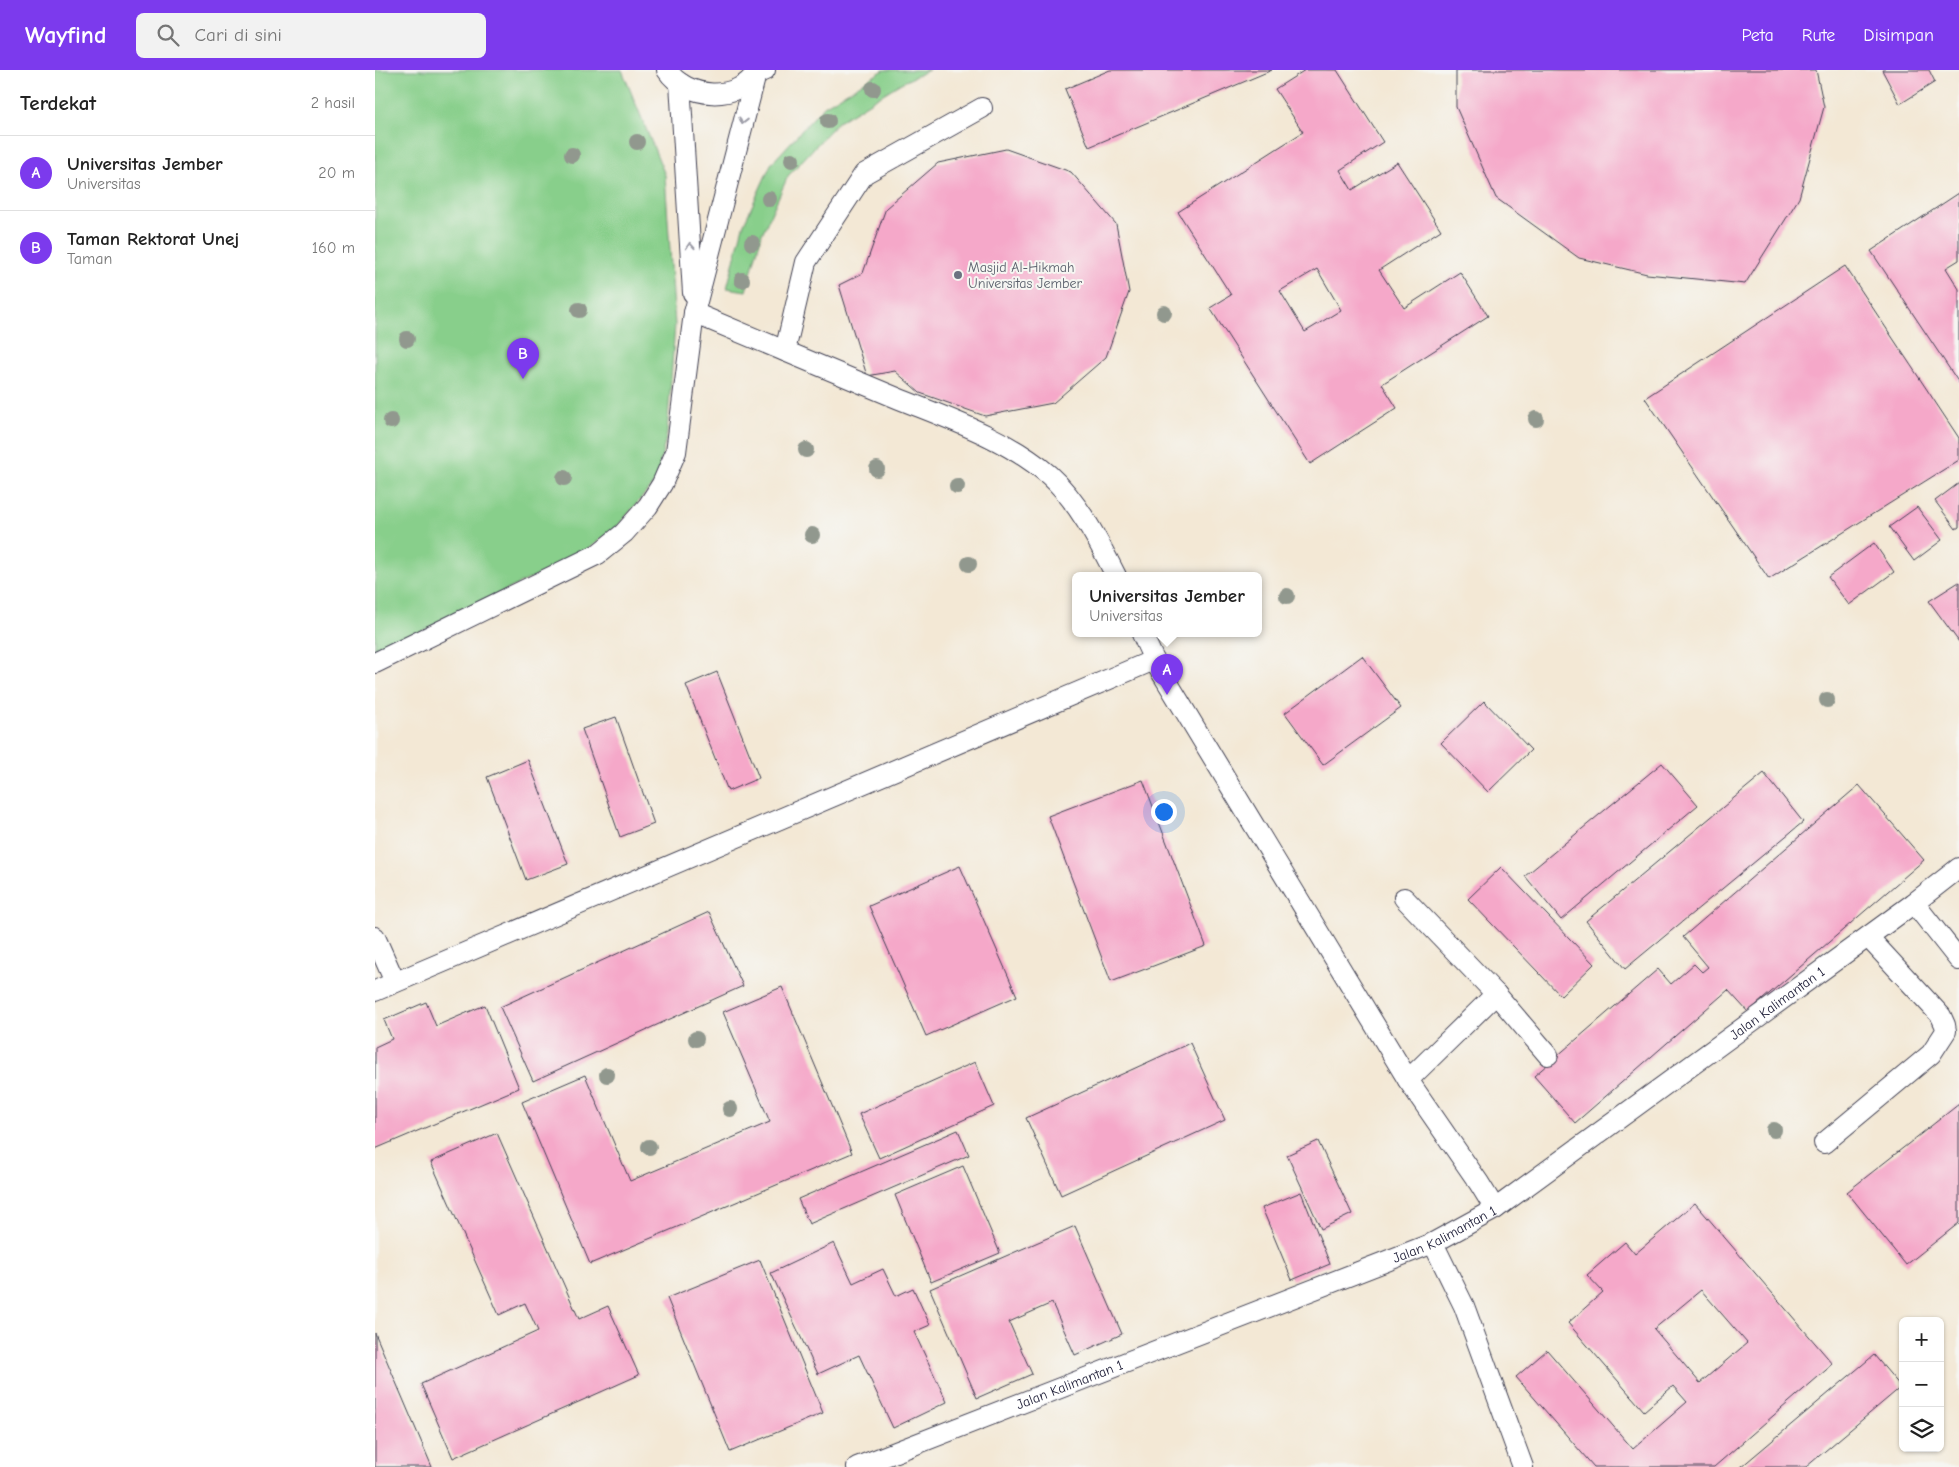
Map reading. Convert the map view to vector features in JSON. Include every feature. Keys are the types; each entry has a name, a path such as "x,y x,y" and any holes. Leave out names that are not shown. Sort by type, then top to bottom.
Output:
{"lane":[{"path":"674,77 692,90 705,93 723,93 741,86 759,71"},
{"path":"375,663 598,554 624,533 648,506 663,484 676,452 694,312 759,71"},
{"path":"674,77 694,312"},
{"path":"785,351 806,262 864,174 982,108"},
{"path":"694,312 947,419 999,442 1020,454 1049,476 1067,495 1098,542 1113,572"},
{"path":"1143,637 1154,660 1408,1080 1495,1209"},
{"path":"375,991 1154,660"},
{"name":"Jalan Kalimantan 1","path":"857,1467 1433,1243 1495,1209 1868,937 1959,868"},
{"path":"1404,898 1496,994 1549,1055"},
{"path":"1914,903 1959,960"},
{"path":"375,937 395,982"},
{"path":"1824,1143 1931,1054 1945,1031 1945,1025 1941,1016 1868,937"},
{"path":"1408,1080 1496,994"},
{"path":"1433,1243 1464,1306 1523,1467"}],"green space":[{"path":"375,70 622,70 665,175 675,325 667,433 656,481 616,528 583,553 375,654"},
{"path":"884,70 929,70 901,83 838,122 788,176 762,234 746,291 727,288 743,226 771,164 824,106"}],"building":[{"path":"1110,70 1272,70 1089,147 1065,89"},
{"path":"1305,70 1337,70 1383,142 1340,170 1352,190 1397,162 1441,230 1379,270 1404,308 1460,272 1488,316 1382,384 1397,408 1310,464 1210,308 1231,295 1178,212 1303,132 1275,89","holes":["1317,269 1341,310 1305,332 1280,291"]},
{"path":"1456,70 1816,70 1824,107 1799,198 1745,284 1647,274 1579,258 1496,198 1456,107"},
{"path":"1882,70 1929,70 1935,82 1900,104"},
{"path":"1006,149 1071,172 1116,224 1129,292 1106,357 1053,403 985,416 920,393 895,371 867,376 839,285 863,273 886,208 938,163"},
{"path":"1959,193 1959,260 1946,268 1959,289 1959,383 1871,251"},
{"path":"1845,266 1959,438 1959,460 1769,579 1645,398"},
{"path":"1959,483 1959,527 1956,529 1935,501"},
{"path":"1917,507 1942,540 1914,561 1889,527"},
{"path":"1874,543 1894,572 1849,605 1828,577"},
{"path":"1959,582 1959,642 1929,601"},
{"path":"1362,656 1401,708 1323,765 1285,713"},
{"path":"717,672 759,778 728,791 686,685"},
{"path":"1484,701 1531,750 1488,792 1441,743"},
{"path":"616,717 654,824 620,837 582,729"},
{"path":"528,760 568,864 526,880 487,777"},
{"path":"1662,763 1698,805 1561,920 1525,876"},
{"path":"1764,773 1803,822 1625,969 1586,921"},
{"path":"1143,780 1206,946 1111,982 1048,816"},
{"path":"1859,785 1924,860 1748,1012 1728,990 1575,1123 1534,1076 1658,969 1671,984 1694,964 1702,972 1708,967 1683,937"},
{"path":"960,866 1017,996 926,1036 869,906"},
{"path":"1501,867 1594,964 1561,996 1468,899"},
{"path":"709,912 743,986 533,1081 500,1007"},
{"path":"782,987 852,1153 590,1264 522,1102 585,1075 630,1181 770,1122 723,1012"},
{"path":"426,1002 436,1026 485,1005 519,1088 375,1149 375,1047 392,1039 384,1020"},
{"path":"1190,1043 1225,1120 1061,1195 1026,1118"},
{"path":"975,1062 994,1106 879,1158 859,1114"},
{"path":"1959,1104 1959,1223 1906,1265 1847,1192"},
{"path":"958,1130 969,1155 809,1224 798,1199"},
{"path":"497,1133 579,1319 608,1306 639,1375 453,1458 421,1384 538,1331 525,1303 499,1315 431,1162"},
{"path":"1318,1141 1352,1214 1321,1229 1287,1155"},
{"path":"963,1166 1000,1253 931,1282 895,1195"},
{"path":"1301,1192 1330,1264 1292,1280 1262,1208"},
{"path":"1695,1203 1833,1364 1714,1467 1594,1467 1516,1377 1547,1350 1633,1449 1687,1402 1673,1386 1644,1411 1568,1323 1603,1292 1587,1275 1625,1242 1635,1254","holes":["1701,1290 1747,1343 1700,1383 1654,1329"]},
{"path":"1075,1226 1122,1334 1075,1355 1052,1303 1009,1322 1032,1374 977,1398 930,1289"},
{"path":"834,1243 853,1283 883,1269 896,1296 913,1288 930,1325 914,1332 947,1402 893,1428 859,1355 818,1374 771,1273"},
{"path":"760,1260 823,1413 730,1452 667,1298"},
{"path":"375,1333 432,1467 375,1467"},
{"path":"1874,1355 1899,1385 1899,1389 1806,1467 1741,1467"}],"place":[{"name":"Masjid Al-Hikmah Universitas Jember","path":"958,275"},
{"name":"Taman Rektorat Unej","path":"523,379"},
{"name":"Universitas Jember","path":"1167,695"}]}
